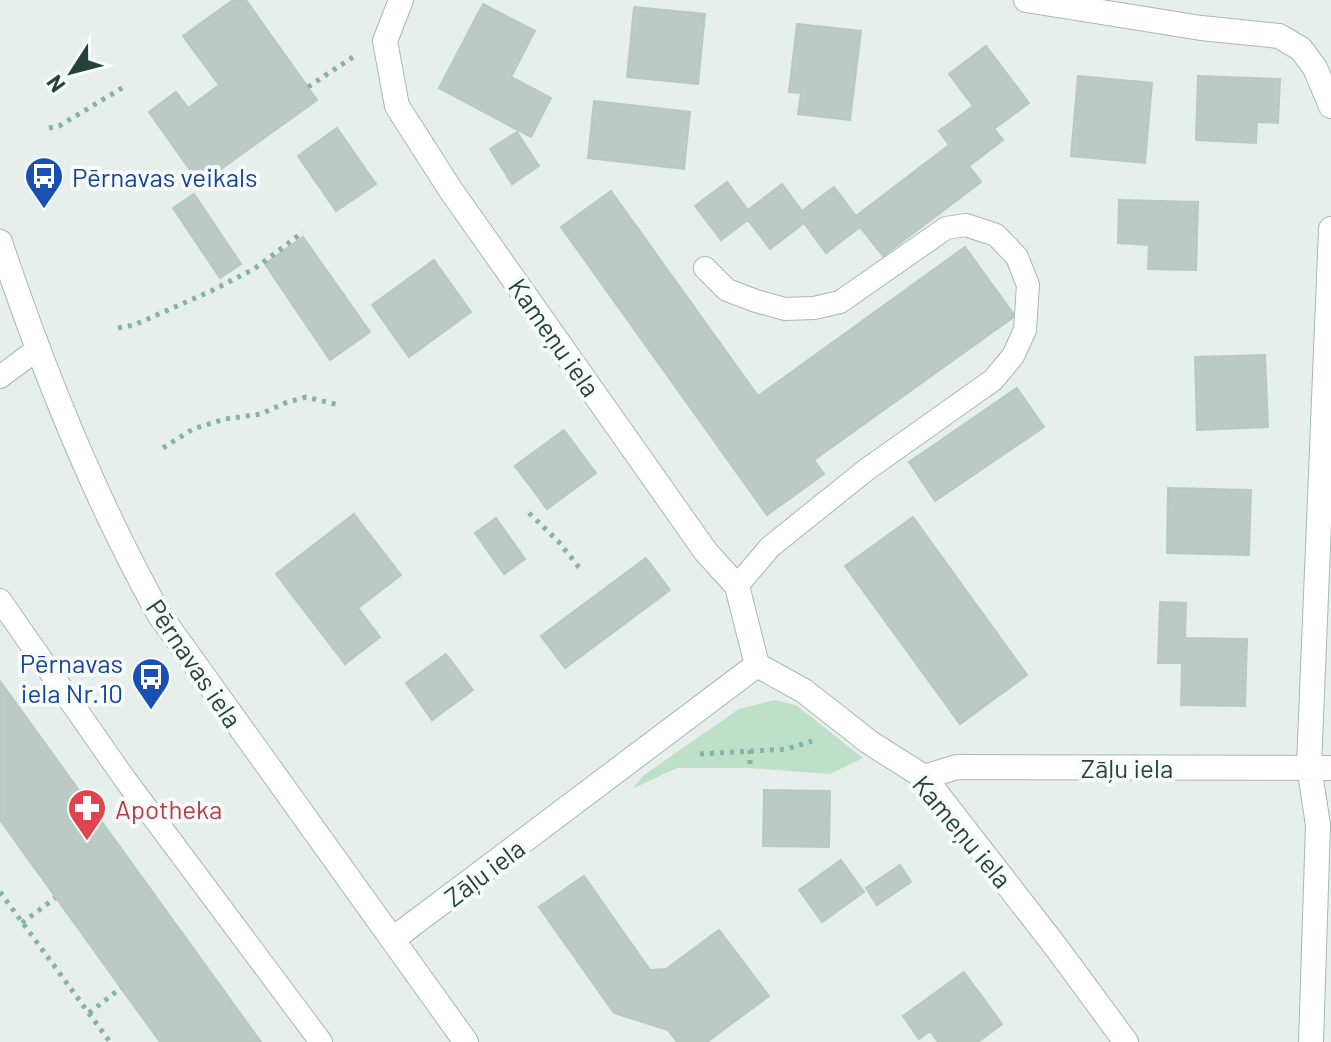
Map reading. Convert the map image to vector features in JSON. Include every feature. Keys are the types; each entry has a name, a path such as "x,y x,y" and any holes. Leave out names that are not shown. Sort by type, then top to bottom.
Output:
{"street":[{"name":"Kameņu iela","path":"401,0 385,41 397,106 450,189 706,552 737,586 757,665 804,691 869,742 924,777 1126,1042"},
{"path":"1026,0 1201,28 1279,36 1301,49 1315,68 1331,106"},
{"path":"1311,1042 1331,229"},
{"name":"Pērnavas iela","path":"0,242 78,453 122,548 159,614 466,1042"},
{"path":"652,747 757,665"},
{"name":"Zāļu iela","path":"393,939 652,747"},
{"name":"Zāļu iela","path":"924,777 957,767 1320,767"}],"lane":[{"path":"705,268 727,290 756,301 785,309 814,308 840,302 946,228 966,225 996,235 1017,257 1028,285 1025,330 1013,356 993,380 866,470 770,547 737,586"},
{"path":"0,377 39,348"},
{"path":"0,600 124,778 321,1042"}],"path":[{"path":"308,87 361,53"},
{"path":"49,128 59,126 127,85"},
{"path":"118,328 134,325 240,277 303,232"},
{"path":"163,448 193,429 225,419 261,414 306,397 339,405"},
{"path":"529,513 558,541 581,570"},
{"path":"652,747 679,754 787,749 825,737 869,742"},
{"path":"750,750 750,768"},
{"path":"0,892 110,1042"},
{"path":"22,923 55,898"},
{"path":"89,1013 121,988"}],"green space":[{"path":"774,700 796,705 863,758 830,774 750,768 677,768 632,789 644,775 739,709"}],"building":[{"path":"233,0 246,0 317,100 200,184 149,112 176,92 188,108 219,85 183,36"},
{"path":"483,4 535,31 511,77 551,98 531,137 439,88"},
{"path":"634,7 705,14 698,84 627,77"},
{"path":"797,24 861,31 850,120 798,114 801,93 789,92"},
{"path":"986,46 1029,103 994,129 1003,140 969,166 981,182 883,256 860,227 826,253 804,223 770,249 748,220 721,240 695,206 727,182 748,210 782,184 802,211 834,187 856,216 949,145 939,131 973,106 949,74"},
{"path":"1078,76 1152,83 1145,163 1071,156"},
{"path":"1198,76 1280,79 1278,123 1257,122 1256,143 1196,140"},
{"path":"594,101 690,112 684,169 588,158"},
{"path":"337,128 376,184 336,211 298,156"},
{"path":"517,132 539,166 512,184 490,149"},
{"path":"611,191 758,396 965,247 1015,316 814,460 824,474 767,515 561,227"},
{"path":"194,194 241,264 220,278 173,208"},
{"path":"1119,200 1198,202 1196,270 1148,269 1149,245 1118,243"},
{"path":"303,237 370,332 330,360 265,264"},
{"path":"434,260 471,312 409,357 372,305"},
{"path":"1265,355 1268,427 1197,430 1195,357"},
{"path":"1017,388 1044,427 935,501 909,462"},
{"path":"564,430 596,473 547,509 515,466"},
{"path":"1168,488 1251,490 1249,555 1167,553"},
{"path":"354,514 401,575 358,608 380,637 345,664 276,574"},
{"path":"913,517 1027,675 960,724 845,566"},
{"path":"496,518 525,559 504,574 475,533"},
{"path":"646,558 670,590 565,668 541,636"},
{"path":"1160,602 1186,603 1185,638 1247,639 1245,706 1181,705 1182,663 1158,663"},
{"path":"446,654 473,690 432,720 406,683"},
{"path":"0,681 261,1042 160,1042 0,820"},
{"path":"764,790 830,791 829,847 763,846"},
{"path":"841,860 864,892 822,922 799,890"},
{"path":"900,865 911,882 877,905 866,888"},
{"path":"584,876 650,970 666,969 719,930 769,996 707,1042 677,1042 668,1030 614,1013 539,907"},
{"path":"964,972 1002,1024 978,1042 938,1042 930,1031 919,1039 903,1016"}],"place":[{"name":"Pērnavas veikals","path":"44,210"},
{"name":"Pērnavas iela Nr.10","path":"151,711"},
{"name":"Apotheka","path":"87,842"}]}
